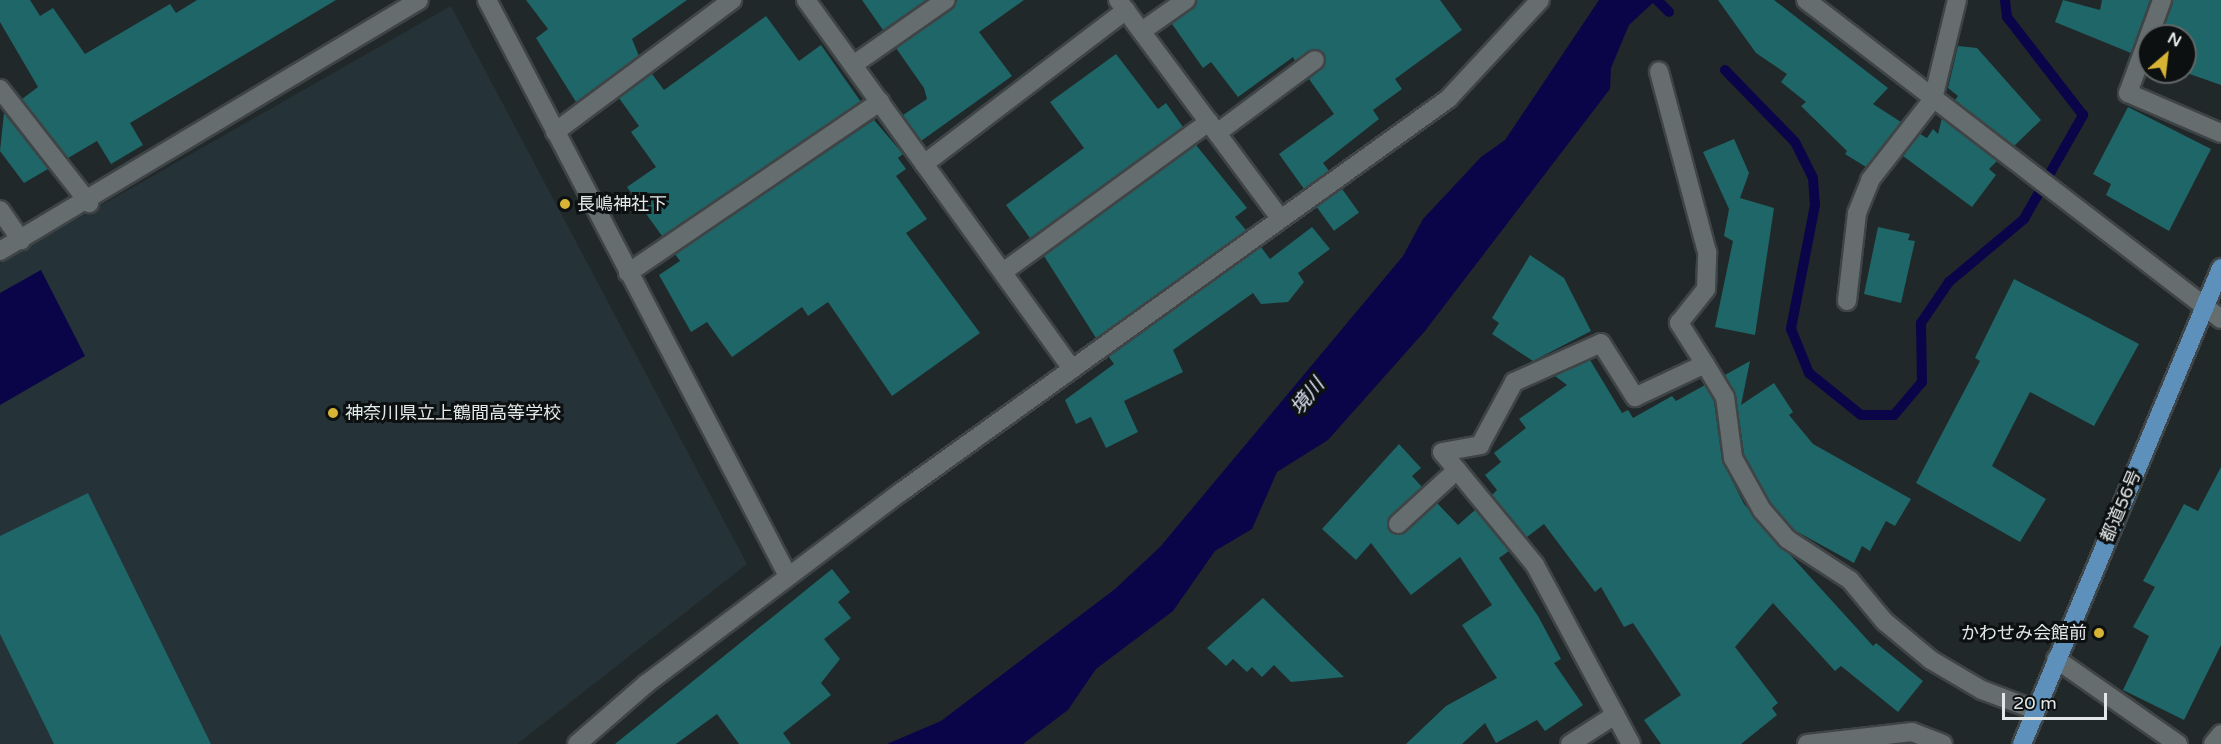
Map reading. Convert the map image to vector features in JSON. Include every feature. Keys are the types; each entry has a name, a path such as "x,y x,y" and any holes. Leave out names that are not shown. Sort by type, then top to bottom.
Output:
{"main road":[{"name":"都道56号","path":"2022,744 2221,268"}],"street":[{"path":"0,251 88,203 419,0"},
{"path":"487,0 788,576"},
{"path":"555,132 732,0"},
{"path":"806,0 1071,368"},
{"path":"853,64 946,0"},
{"path":"1142,31 1186,0"},
{"path":"577,744 788,576 1071,368 1448,99 1540,0"},
{"path":"1806,0 2026,173 2204,309 2221,319"},
{"path":"1847,301 1857,213 1870,180 1933,99 1957,0"},
{"path":"2153,24 2162,0"},
{"path":"924,164 1122,5 1280,218"},
{"path":"1003,272 1315,60"},
{"path":"2137,69 2128,93 2221,133"},
{"path":"1659,71 1707,252 1706,289 1679,323 1725,397 1733,458 1762,510 1787,539 1850,580 1884,621 1930,660 1982,690 2035,710"},
{"path":"0,89 88,203"},
{"path":"628,273 880,102"},
{"path":"0,210 21,240"},
{"path":"1631,744 1535,565 1442,452 1480,445 1514,382 1600,343 1635,398 1705,364"},
{"path":"1398,524 1457,470"},
{"path":"2056,659 2178,744"},
{"path":"1570,744 1615,715"},
{"path":"1807,744 1912,732 1943,744"},
{"path":"2214,744 2221,734"}],"shaded area":[{"name":"神奈川県立上鶴間高等学校","path":"451,6 747,564 517,744 0,744 0,263"}],"water":[{"name":"境川","path":"1599,0 1656,0 1629,25 1611,68 1610,89 1425,331 1328,440 1277,472 1252,529 1215,551 1173,611 1096,669 1068,710 1023,744 887,744 941,721 1115,589 1160,547 1403,256 1423,219 1481,157 1505,140"},
{"path":"41,270 85,356 0,405 0,293"}],"building":[{"path":"0,0 30,0 40,16 53,8 85,54 170,4 176,13 197,0 336,0 130,123 143,145 111,164 97,141 68,158 22,99 38,87 0,22"},
{"path":"526,0 687,0 632,39 639,56 576,102 536,38 548,29"},
{"path":"862,0 926,0 883,30"},
{"path":"957,0 1024,0 979,32 1012,76 921,141 903,115 927,99 924,88 896,48 952,9"},
{"path":"1197,0 1440,0 1462,30 1395,79 1402,89 1373,110 1379,119 1323,163 1329,171 1304,189 1279,154 1334,114 1309,79 1325,65 1324,54 1314,49 1295,61 1293,57 1238,97 1211,62 1203,68 1172,24"},
{"path":"1718,0 1774,0 1888,88 1873,104 1901,122 1866,167 1845,154 1847,151 1801,106 1806,102 1781,82 1787,74 1756,53"},
{"path":"2063,0 2100,10 2102,0 2150,0 2141,24 2137,24 2137,36 2131,53 2055,22"},
{"path":"2173,0 2221,0 2221,85 2197,77 2197,24 2165,24"},
{"path":"766,16 799,61 821,45 861,102 662,236 627,187 656,167 631,132 639,126 619,98 652,74 664,90"},
{"path":"1958,46 1977,48 2041,120 2014,146 1955,100 1958,96 1948,88"},
{"path":"1116,54 1158,109 1166,103 1183,127 1030,238 1006,205 1084,148 1050,102"},
{"path":"2128,107 2211,149 2169,231 2106,195 2111,184 2093,174"},
{"path":"4,113 48,169 24,183 0,151"},
{"path":"1942,118 1997,161 1989,169 1996,175 1972,207 1903,156 1920,134 1927,138 1933,129 1938,134"},
{"path":"874,120 903,154 898,158 906,169 896,176 927,219 906,233 980,333 892,396 828,302 808,316 802,307 732,357 707,322 691,332 659,275 680,261 675,254"},
{"path":"1734,139 1749,173 1740,198 1774,208 1755,335 1715,327 1733,241 1724,236 1729,209 1703,152"},
{"path":"1196,145 1247,208 1235,217 1246,230 1096,338 1044,256"},
{"path":"1342,189 1359,212 1334,231 1317,207"},
{"path":"1312,227 1330,249 1298,273 1304,282 1288,302 1261,304 1253,293 1173,350 1183,372 1124,401 1138,432 1106,448 1091,417 1076,424 1065,400 1114,364 1109,357 1261,247 1270,259"},
{"path":"1878,227 1910,234 1908,240 1915,241 1901,303 1864,294"},
{"path":"1530,255 1564,278 1591,331 1533,361 1492,334 1499,323 1492,318"},
{"path":"2014,279 2139,344 2094,426 2030,392 1992,466 2046,499 2020,542 1916,483 1980,361 1975,358"},
{"path":"1590,360 1622,413 1628,410 1633,418 1672,396 1676,401 1705,385 1714,401 1722,460 1744,504 1873,646 1876,643 1923,681 1898,712 1841,666 1835,671 1773,603 1735,647 1778,703 1772,708 1777,715 1741,744 1661,744 1644,720 1681,695 1633,623 1624,627 1601,587 1595,592 1544,524 1527,537 1492,495 1497,490 1485,475 1501,462 1494,453 1526,428 1519,419 1567,385 1555,376"},
{"path":"1750,361 1741,405 1774,383 1793,412 1789,415 1813,444 1911,499 1895,526 1886,521 1870,551 1862,546 1854,563 1794,530 1771,504 1744,454 1736,396 1725,375"},
{"path":"1399,444 1421,468 1412,476 1422,487 1390,516 1390,532 1405,533 1437,503 1458,525 1475,510 1509,551 1499,558 1538,616 1561,659 1554,663 1583,705 1545,731 1537,720 1496,743 1485,723 1462,744 1406,744 1446,706 1497,678 1462,625 1492,605 1460,557 1411,595 1371,543 1356,560 1322,529"},
{"path":"2221,467 2221,645 2184,720 2123,690 2149,636 2133,627 2155,587 2143,581 2184,504 2198,511"},
{"path":"88,493 211,744 54,744 0,634 0,536"},
{"path":"832,569 850,592 838,602 851,618 824,639 840,659 821,683 831,695 783,733 791,744 739,744 717,714 676,744 615,744"},
{"path":"1263,598 1344,677 1291,682 1274,665 1262,677 1252,667 1247,672 1233,659 1226,666 1207,648"}],"waterway":[{"path":"1657,0 1669,12"},
{"path":"1725,70 1795,142 1813,178 1815,205 1791,329 1809,373 1861,415 1894,415 1922,382 1921,323 1949,282 2024,219 2083,115 2007,17 2005,0"}],"place":[{"name":"長嶋神社下","path":"565,204"},
{"name":"神奈川県立上鶴間高等学校","path":"333,413"},
{"name":"かわせみ会館前","path":"2099,633"}]}
